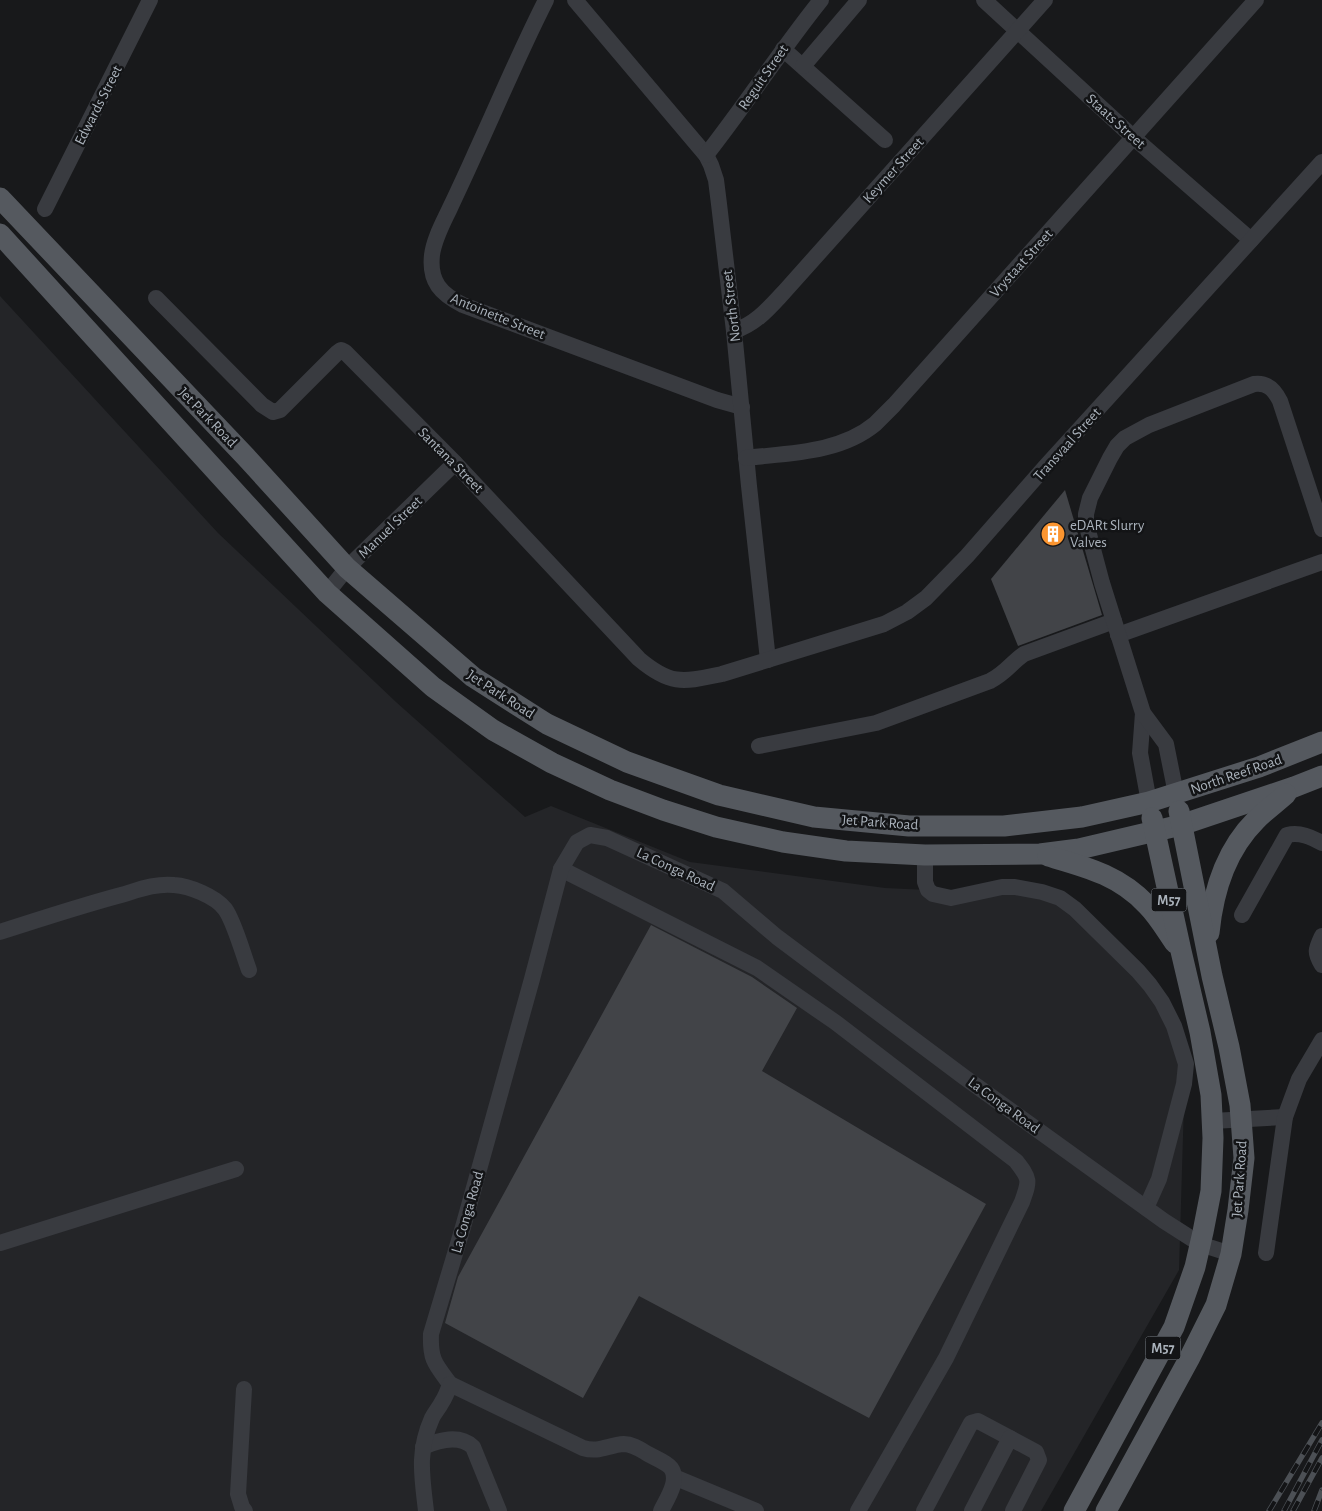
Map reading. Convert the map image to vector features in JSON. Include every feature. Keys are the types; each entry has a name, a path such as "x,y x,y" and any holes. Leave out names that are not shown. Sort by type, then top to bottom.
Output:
{"main road":[{"name":"Jet Park Road","path":"0,198 246,457 348,568 473,677 547,724 627,762 719,795 814,817 909,826 1004,826 1082,817 1149,802 1200,1032 1211,1095 1213,1138 1210,1191 1204,1232 1195,1267 1171,1333 1074,1511"},
{"name":"Jet Park Road","path":"0,234 326,593 433,687 493,730 552,762 610,790 716,827 783,842 846,851 925,855 1040,854 1079,849 1155,832"},
{"name":"North Reef Road","path":"1149,802 1259,767 1322,742"},
{"name":"North Reef Road","path":"1155,832 1181,825 1322,776"},
{"path":"1207,947 1210,918 1218,885 1231,853 1256,820 1294,787"},
{"name":"Jet Park Road","path":"1106,1511 1216,1305 1231,1254 1244,1158 1241,1119 1229,1047 1212,976 1176,794"},
{"path":"1040,854 1098,871 1121,884 1149,906 1181,951"}],"street":[{"name":"Edwards Street","path":"45,209 150,0"},
{"name":"Antoinette Street","path":"546,0 512,69 441,227 432,255 436,283 448,298 464,305 707,396 742,407"},
{"name":"North Street","path":"575,0 706,154 716,180 734,331 768,660"},
{"name":"Reguit Street","path":"706,154 821,0"},
{"path":"803,66 858,0"},
{"name":"Staats Street","path":"984,0 1134,138 1251,240"},
{"name":"Keymer Street","path":"734,331 745,328 757,320 784,292 1045,0"},
{"name":"Vrystaat Street","path":"746,458 822,449 850,438 874,425 901,398 1256,0"},
{"path":"783,49 885,140"},
{"name":"Transvaal Street","path":"768,660 884,624 907,612 926,598 967,556 1045,467 1322,162"},
{"name":"Santana Street","path":"156,298 262,406 273,412 280,410 337,353 341,350 345,352 455,463 654,671 666,678 677,680 697,679 722,674 768,660"},
{"path":"1176,794 1166,744 1143,713 1088,533 1086,514 1090,498 1117,446 1134,432 1149,425 1254,384 1265,384 1273,390 1280,401 1322,529"},
{"name":"Manuel Street","path":"326,593 348,568 455,463"},
{"path":"758,746 876,723 990,682 1001,676 1024,654 1116,628 1322,562"},
{"path":"1143,713 1140,753 1149,802"},
{"path":"1242,915 1287,835 1295,833 1322,842"},
{"name":"La Conga Road","path":"450,1384 433,1362 430,1348 431,1334 464,1227 561,869 577,842 590,835 607,838 723,891 785,943 964,1077 1146,1208 1200,1244 1231,1254"},
{"path":"925,855 925,882 928,890 933,894 951,898 1015,887 1042,892 1060,898 1075,909 1138,971 1162,1002 1174,1026 1185,1058 1186,1069 1184,1084 1159,1179 1146,1208"},
{"path":"561,869 757,968 835,1022 961,1118 1016,1161 1026,1175 1029,1185 1022,1202 946,1358 858,1511"},
{"path":"0,932 95,902 148,888 172,885 192,888 218,902 225,909 249,970"},
{"path":"1322,936 1316,947 1316,956 1322,965"},
{"path":"1266,1254 1284,1117 1300,1079 1322,1040"},
{"path":"1212,1121 1284,1117"},
{"path":"0,1243 236,1169"},
{"path":"426,1511 421,1452 431,1420 435,1411 442,1403 450,1384 582,1448 598,1450 614,1445 632,1445 667,1465 672,1470 674,1477 673,1486 661,1511"},
{"path":"244,1389 238,1494 245,1511"},
{"path":"924,1511 971,1423 978,1421 1036,1452 1039,1460 1013,1511"},
{"path":"972,1511 1010,1438"},
{"path":"423,1447 444,1440 468,1442 473,1447 499,1511"},
{"path":"674,1477 756,1511"}],"shaded area":[{"path":"0,296 218,533 396,702 525,817 551,806 690,862 885,888 1056,896 1156,994 1185,1069 1179,1270 1041,1511 0,1511"}],"building":[{"name":"eDARt Slurry Valves","path":"1065,490 1102,615 1018,646 991,579"},
{"path":"651,925 752,977 797,1008 762,1071 986,1204 869,1418 639,1296 583,1398 445,1323 458,1277"}],"railway":[{"path":"1269,1511 1322,1423"},
{"path":"1284,1511 1322,1440"},
{"path":"1293,1511 1322,1458"},
{"path":"1314,1511 1322,1490"}],"place":[{"name":"eDARt Slurry Valves","path":"1053,534"}]}
